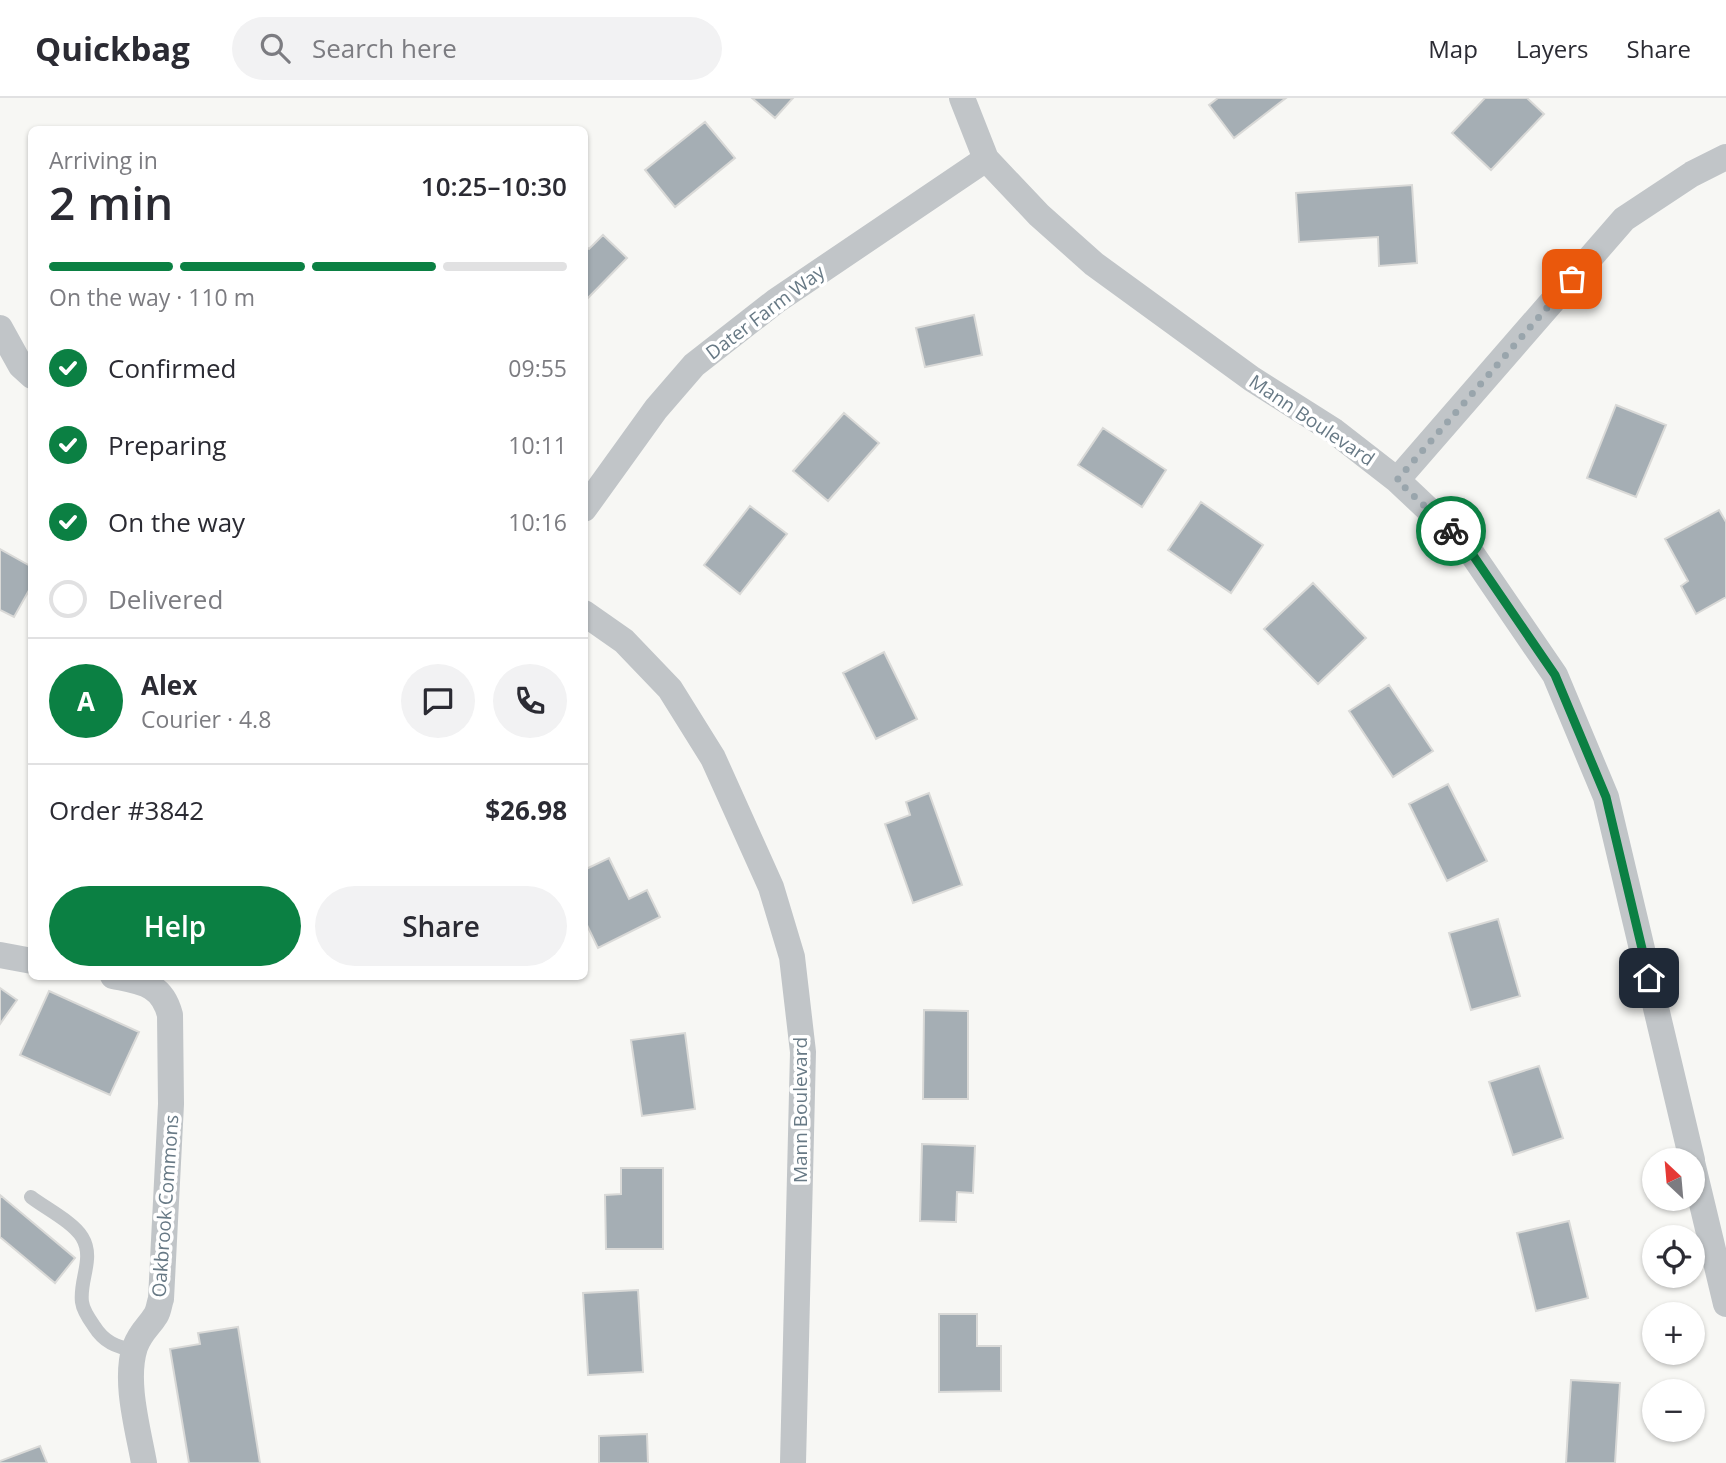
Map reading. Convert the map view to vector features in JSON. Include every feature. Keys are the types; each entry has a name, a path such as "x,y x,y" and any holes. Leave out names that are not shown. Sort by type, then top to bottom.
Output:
{"street":[{"name":"Mann Boulevard","path":"962,98 986,159 1039,215 1094,264 1252,379 1334,431 1397,480 1466,545 1555,675 1606,797 1689,1148"},
{"path":"1397,480 1624,219 1692,174 1726,157"},
{"name":"Dater Farm Way","path":"588,503 656,409 694,365 776,300 986,159"},
{"path":"0,328 21,366 28,372"},
{"name":"Mann Boulevard","path":"588,616 624,641 670,689 713,758 771,887 792,957 803,1052 793,1463"},
{"path":"0,955 28,960"},
{"name":"Oakbrook Commons","path":"132,980 146,983 158,992 168,1005 170,1015 172,1104 161,1299 157,1313 142,1331 134,1350 131,1381 144,1463"},
{"name":"Mann Boulevard","path":"1704,1211 1726,1304"}],"lane":[{"path":"30,1197 82,1237 88,1251 82,1303 100,1337 120,1348 134,1350"}],"building":[{"path":"752,98 793,98 775,118"},
{"path":"1218,98 1286,98 1234,138 1209,105"},
{"path":"1485,98 1527,98 1544,114 1491,170 1452,133"},
{"path":"705,122 735,158 675,207 645,170"},
{"path":"1412,185 1417,263 1379,266 1378,237 1299,242 1296,193"},
{"path":"603,235 627,258 588,298 588,248"},
{"path":"974,315 982,355 925,367 916,328"},
{"path":"1616,405 1666,425 1636,497 1587,478"},
{"path":"844,413 879,443 828,501 793,471"},
{"path":"1103,428 1166,470 1142,507 1078,465"},
{"path":"1201,502 1263,545 1231,593 1168,550"},
{"path":"750,506 787,534 740,594 704,565"},
{"path":"1719,510 1726,522 1726,597 1696,614 1681,586 1688,581 1665,539"},
{"path":"0,549 28,565 28,592 14,617 0,610"},
{"path":"1313,583 1366,638 1318,684 1264,629"},
{"path":"884,652 917,719 876,739 843,673"},
{"path":"1389,685 1433,751 1393,777 1349,711"},
{"path":"1448,784 1487,861 1447,881 1409,804"},
{"path":"929,793 962,885 913,903 885,824 910,815 906,802"},
{"path":"609,858 629,899 647,890 660,917 598,948 588,927 588,868"},
{"path":"1498,919 1520,996 1471,1010 1449,933"},
{"path":"0,988 17,1000 0,1024"},
{"path":"49,991 139,1032 110,1095 20,1055"},
{"path":"924,1010 968,1011 968,1099 923,1099"},
{"path":"685,1033 695,1109 642,1116 631,1040"},
{"path":"1539,1066 1563,1138 1513,1155 1489,1082"},
{"path":"922,1144 975,1146 973,1193 957,1192 956,1222 920,1221"},
{"path":"621,1168 663,1168 663,1249 606,1249 605,1195 621,1194"},
{"path":"0,1195 75,1258 55,1283 0,1237"},
{"path":"1569,1221 1588,1298 1536,1311 1517,1233"},
{"path":"638,1290 643,1372 588,1375 583,1293"},
{"path":"939,1314 977,1314 977,1346 1001,1346 1001,1391 939,1392"},
{"path":"238,1327 260,1463 189,1463 170,1349 200,1344 198,1333"},
{"path":"1571,1380 1620,1383 1615,1463 1566,1463"},
{"path":"647,1434 648,1463 599,1463 599,1436"},
{"path":"40,1446 47,1463 0,1463 0,1461"}],"way so far":[{"path":"1451,531 1397,480 1572,279"}],"route":[{"path":"1451,531 1466,545 1555,675 1606,797 1649,978"}]}
